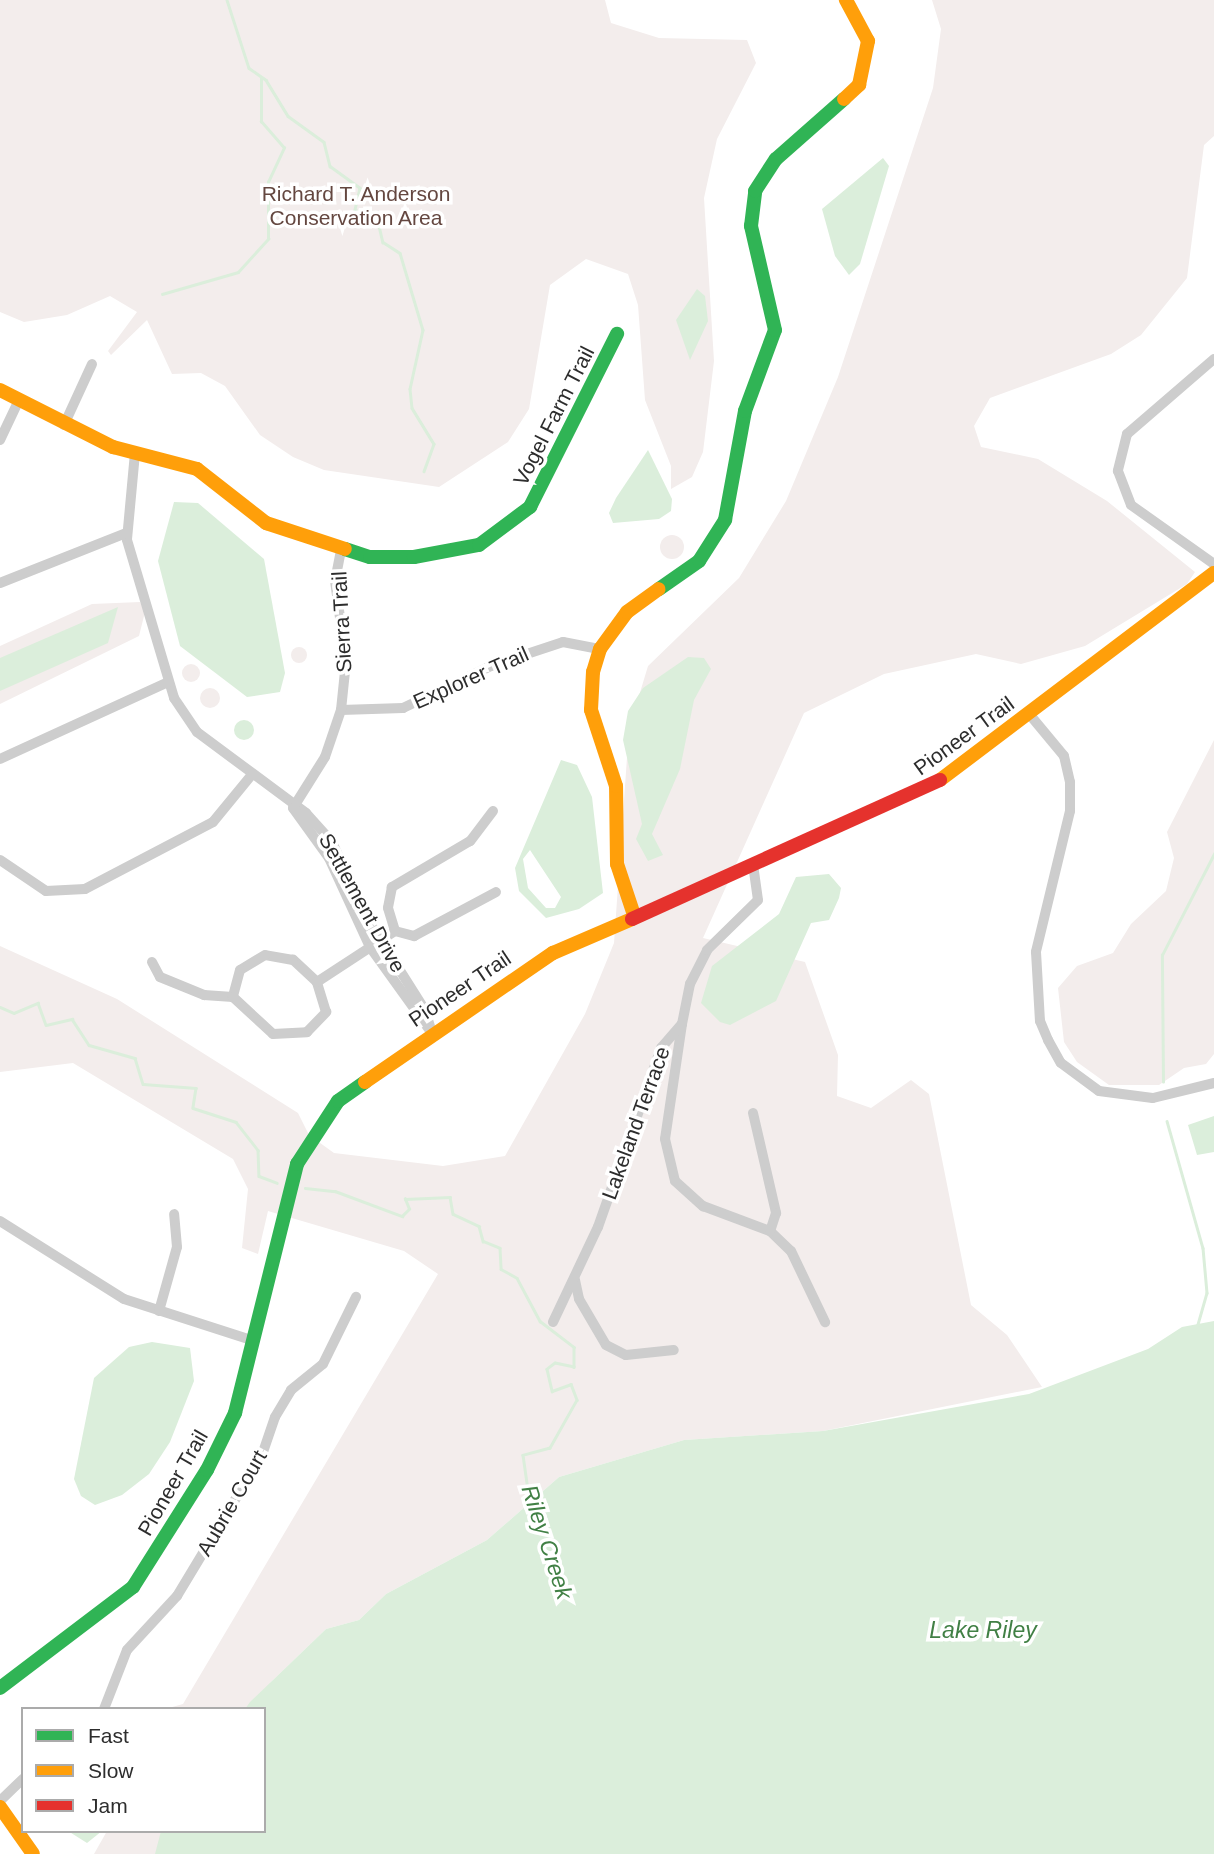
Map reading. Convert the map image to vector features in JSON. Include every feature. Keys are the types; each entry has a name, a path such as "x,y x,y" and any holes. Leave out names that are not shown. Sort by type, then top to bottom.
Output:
{"street":[{"path":"634,915 614,844 617,786 591,710 600,649 627,612 699,561 725,520 745,411 775,330 751,226 755,191 776,159 859,85 868,41 846,0"},
{"name":"Vogel Farm Trail","path":"0,390 64,425 135,453 197,469 266,523 341,550 414,557 479,545 516,523 542,489 617,334"},
{"path":"1214,359 1127,434 1118,471 1131,505 1214,564"},
{"path":"64,425 92,364"},
{"path":"0,440 19,402"},
{"name":"Settlement Drive","path":"135,453 126,533 168,682 197,732 250,777 293,808 330,858 375,944 432,1033"},
{"path":"0,583 126,533"},
{"name":"Sierra Trail","path":"293,808 325,757 341,710 345,649 335,581 341,550"},
{"name":"Pioneer Trail","path":"0,1688 113,1606 149,1566 222,1442 254,1340 308,1141 338,1101 432,1033 553,953 650,907 929,789 1214,573"},
{"name":"Explorer Trail","path":"341,710 403,708 491,666 564,642 600,649"},
{"path":"0,760 168,682"},
{"path":"1030,715 1064,756 1070,782 1070,811 1036,952 1040,1021 1048,1040 1061,1063 1099,1091 1153,1098 1214,1083"},
{"path":"0,860 46,891 85,889 213,822 250,777"},
{"path":"395,932 387,899 392,887 470,841 493,811"},
{"name":"Lakeland Terrace","path":"553,1322 575,1280 661,1048 682,1024 707,950 754,909 760,889 759,863"},
{"path":"317,982 395,932 422,934 496,892"},
{"path":"152,962 160,977 204,995 233,996 264,1029 297,1036 326,1012 317,982 293,960 265,955 240,970 233,996"},
{"path":"682,1024 665,1139 675,1181 703,1206 770,1231 791,1251 825,1322"},
{"path":"753,1113 776,1213 770,1231"},
{"path":"159,1311 177,1247 174,1214"},
{"path":"0,1221 94,1284 159,1311 254,1340"},
{"path":"575,1280 579,1299 606,1345 626,1355 674,1350"},
{"name":"Aubrie Court","path":"105,1707 127,1650 177,1596 262,1455 275,1417 291,1390 323,1364 356,1297"},
{"path":"0,1801 21,1781"},
{"path":"0,1807 33,1854"}],"green space":[{"name":"Richard T. Anderson Conservation Area","path":"0,0 605,0 611,23 659,38 747,40 756,63 717,139 704,198 714,361 703,452 692,477 671,489 671,466 645,400 638,305 628,274 586,259 550,285 529,409 508,442 439,487 324,470 293,457 260,435 225,386 201,373 172,374 147,320 111,355 108,351 137,312 110,296 67,315 24,322 0,312"},
{"path":"932,0 1214,0 1214,136 1204,145 1187,278 1141,335 1111,354 990,398 974,426 981,447 1038,459 1107,501 1195,572 1187,584 1085,646 1021,664 976,654 884,674 804,713 703,938 805,962 838,1055 837,1096 871,1108 911,1080 929,1094 971,1305 1007,1335 1042,1387 823,1431 684,1440 559,1477 487,1540 386,1594 359,1620 326,1629 271,1682 255,1707 172,1707 183,1704 438,1274 404,1251 268,1211 258,1254 242,1248 248,1189 233,1159 73,1063 0,1072 0,946 117,999 298,1113 309,1135 334,1153 443,1166 505,1156 585,1014 614,943 629,729 648,666 739,578 786,501 838,377 933,88 941,29"},
{"path":"672,535 681,538 684,547 681,556 672,559 663,556 660,547 663,538"},
{"path":"140,602 145,612 139,636 0,704 0,646 92,604"},
{"path":"299,647 305,649 305,661 299,663 293,661 291,655 293,649"},
{"path":"191,664 197,667 200,673 197,679 191,682 185,679 182,673 185,667"},
{"path":"210,688 217,691 220,698 217,705 210,708 203,705 200,698 203,691"},
{"path":"1214,740 1214,1054 1206,1064 1184,1068 1159,1085 1109,1085 1077,1062 1064,1042 1058,988 1077,966 1113,953 1131,924 1166,891 1174,858 1167,832"},
{"path":"106,1833 183,1833 171,1854 94,1854"}],"water":[{"path":"883,158 889,166 860,264 849,275 835,256 822,209"},
{"path":"697,289 705,296 708,321 690,360 676,320"},
{"path":"648,450 672,499 671,511 659,519 613,523 609,513 616,498"},
{"path":"174,502 198,503 264,559 285,673 280,692 247,697 180,646 158,561"},
{"path":"118,607 108,643 0,691 0,658"},
{"path":"688,657 704,658 711,669 694,700 680,769 652,834 663,855 648,861 636,839 642,824 623,740 628,711 643,688"},
{"path":"244,720 251,723 254,730 251,737 244,740 237,737 234,730 237,723"},
{"path":"561,760 577,765 592,797 603,893 579,909 546,918 519,891 515,868","holes":["530,850 561,897 555,908 546,908 528,888 523,859"]},
{"path":"829,874 841,888 839,898 829,920 811,923 776,1001 730,1025 720,1022 701,1003 712,966 779,914 796,877"},
{"path":"1214,1116 1214,1152 1197,1155 1188,1125"},
{"name":"Lake Riley","path":"1214,1321 1214,1854 155,1854 160,1833 266,1833 266,1707 246,1707 250,1702 326,1629 359,1620 386,1594 487,1540 559,1477 684,1440 823,1431 1029,1394 1148,1349 1182,1327"},
{"path":"152,1342 190,1348 194,1381 170,1442 149,1474 122,1495 95,1505 81,1496 74,1479 94,1378 129,1347"},
{"path":"71,1833 100,1833 87,1843"}],"waterway":[{"path":"227,0 249,68 266,80 288,116 324,142 330,166 360,188 355,210 377,217 383,242 400,253 423,330 410,389 412,408 434,444 424,471"},
{"path":"162,294 238,272 268,239 268,182 284,148 261,122 261,78"},
{"path":"1163,1082 1162,955 1214,854"},
{"name":"Riley Creek","path":"0,1007 14,1013 38,1003 46,1025 72,1019 89,1045 135,1058 143,1084 196,1088 193,1108 236,1122 258,1150 259,1176 277,1183"},
{"path":"1167,1121 1203,1248 1207,1293 1197,1327"},
{"name":"Riley Creek","path":"305,1188 335,1191 402,1216 409,1209 405,1199 450,1197 453,1214 479,1226 483,1241 500,1248 501,1269 517,1278 540,1321 574,1347 574,1367 555,1363 547,1369 552,1391 571,1384 577,1400 550,1448 523,1455 530,1504"}],"traffic: fast":[{"path":"659,589 699,561 725,520 745,411 775,330 751,226 755,191 776,159 844,99"},
{"path":"345,549 370,557 414,557 479,545 530,507 617,334"},
{"path":"0,1688 133,1587 207,1470 235,1413 297,1164 338,1101 365,1082"}],"traffic: slow":[{"path":"844,99 859,85 868,41 846,0"},
{"path":"0,390 113,447 197,469 266,523 345,549"},
{"path":"940,780 1214,573"},
{"path":"634,915 617,864 616,786 591,710 593,672 600,649 627,612 659,589"},
{"path":"365,1082 553,953 632,919"},
{"path":"0,1807 33,1854"}],"traffic: jam":[{"path":"632,919 940,780"}]}
